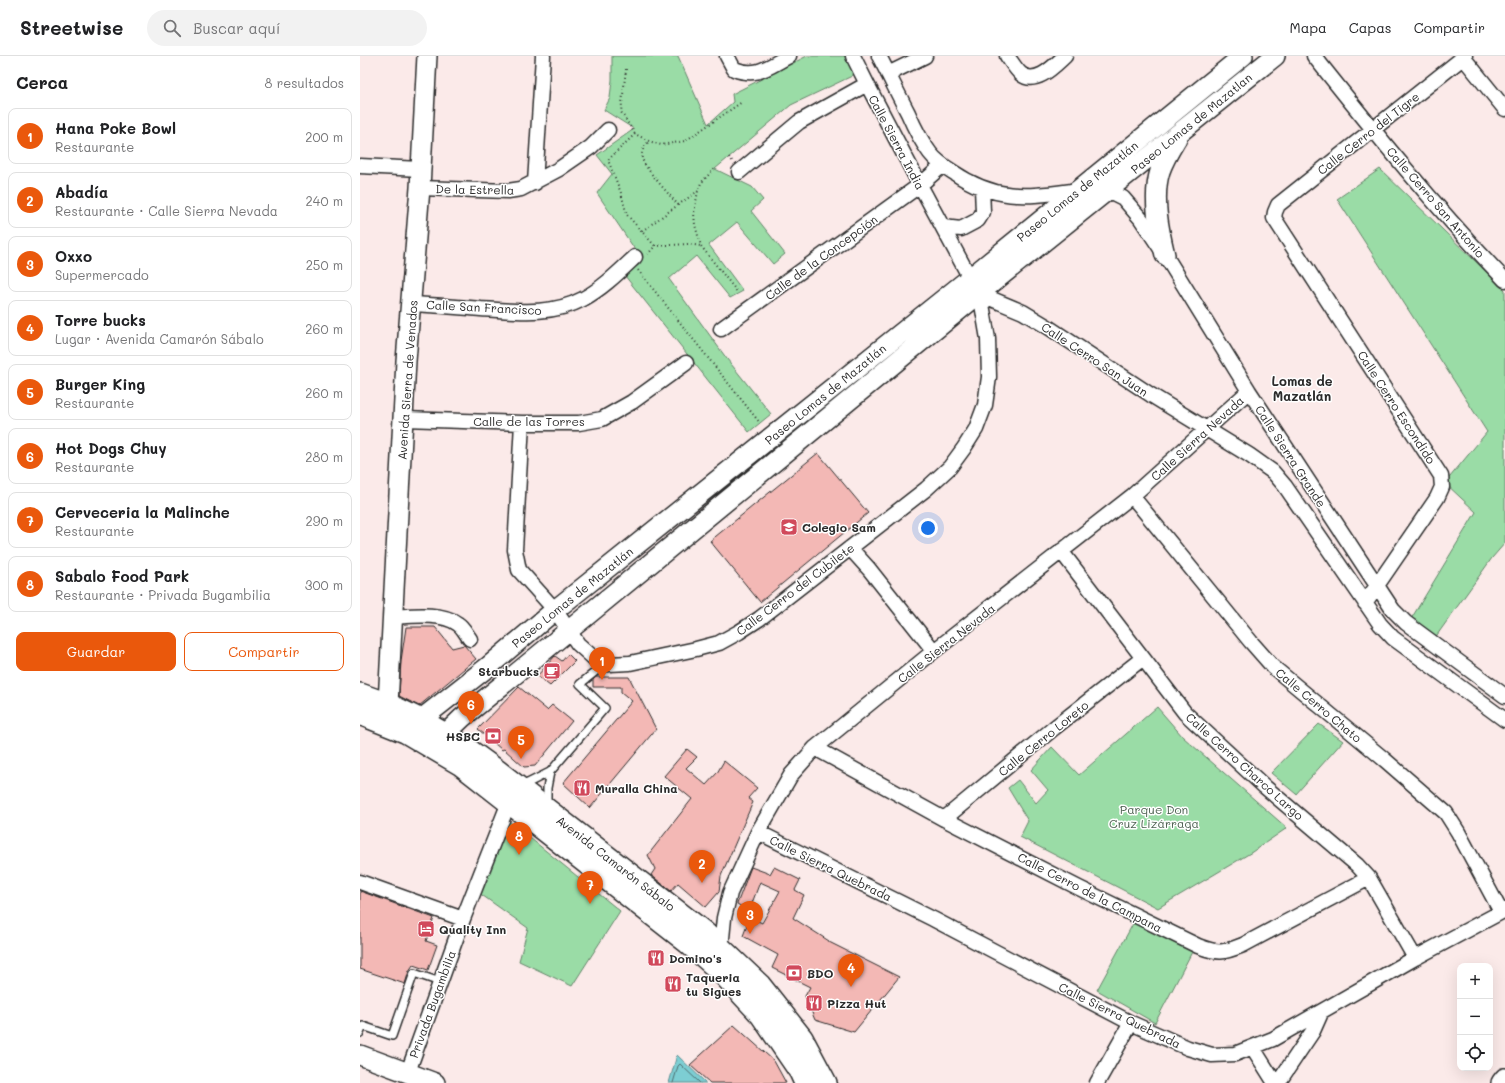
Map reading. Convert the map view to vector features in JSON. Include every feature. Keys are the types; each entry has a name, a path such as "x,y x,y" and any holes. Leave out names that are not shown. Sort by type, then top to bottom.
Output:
{"main road":[{"name":"Avenida Camarón Sábalo","path":"360,694 388,704 413,726 439,740 461,765 513,795 547,810 682,914 765,991 802,1038 826,1083"},
{"name":"Avenida Camarón Sábalo","path":"360,714 413,726"},
{"name":"Avenida Camarón Sábalo","path":"513,795 721,972 761,1015 800,1072 805,1083"},
{"path":"1502,1083 1505,1079"}],"street":[{"name":"Avenida Sierra de Venados","path":"388,704 406,361 420,188 427,56"},
{"path":"536,183 543,56"},
{"path":"727,56 734,69 744,73 756,73 789,56"},
{"name":"Calle Sierra India","path":"853,56 920,185 975,286"},
{"name":"Calle Sierra India","path":"879,56 920,137 931,154 943,165 960,176 982,188 1023,196 1091,189 1107,190"},
{"path":"888,74 925,56"},
{"path":"1008,56 1021,74 1030,77 1043,75 1065,56"},
{"name":"Paseo Lomas de Mazatlán","path":"439,740 462,718 975,286 1079,190 1243,56"},
{"name":"Paseo Lomas de Mazatlan","path":"1107,190 1275,56"},
{"name":"Calle Cerro San Antonio","path":"1314,56 1429,197 1505,280"},
{"path":"1464,56 1505,109"},
{"name":"Calle Cerro del Tigre","path":"1275,212 1278,205 1370,126 1464,56"},
{"path":"739,172 799,122 867,84"},
{"path":"1166,255 1157,215 1158,184 1163,164 1182,129"},
{"name":"De la Estrella","path":"420,188 508,191 521,189 536,183 559,169 591,147 608,130"},
{"path":"920,185 943,165"},
{"path":"360,166 420,169"},
{"name":"Calle de la Concepción","path":"721,330 920,185"},
{"path":"943,227 961,229 978,220 983,212 982,188"},
{"name":"Paseo Lomas de Mazatlán","path":"413,726 489,666 555,610 975,286 1107,190"},
{"name":"Calle Sierra Grande","path":"1107,190 1123,198 1141,219 1166,255 1249,391 1393,610 1406,623 1505,696"},
{"name":"Calle Cerro Escondido","path":"1275,212 1274,218 1441,476 1442,487 1437,498 1365,603"},
{"name":"Calle San Francisco","path":"411,304 526,312 547,311 583,299 639,261"},
{"name":"Calle Cerro San Juan","path":"975,286 1048,326 1151,395 1207,430"},
{"name":"Calle Cerro del Cubilete","path":"522,423 515,550 516,562 519,570 555,610 578,644 597,661 606,663 630,663 719,643 759,619 926,489 950,467 976,429 985,405 990,377 988,340 975,286"},
{"name":"Calle de las Torres","path":"404,419 522,423 579,423 602,419 632,402 686,363"},
{"name":"Calle Sierra Nevada","path":"720,948 724,918 730,893 758,832 791,775 815,748 1132,496 1249,391"},
{"name":"Calle Sierra Grande","path":"1207,430 1249,455 1277,477 1285,486 1380,624 1393,638 1505,720"},
{"name":"Calle Cerro Chato","path":"1132,496 1273,667 1385,760 1446,814 1458,832 1503,911"},
{"path":"850,548 869,569 934,652"},
{"name":"Calle Cerro Charco Largo","path":"1061,551 1185,713 1265,787 1357,865 1369,878 1415,958"},
{"path":"393,617 443,617 458,624 470,639"},
{"name":"Calle Cerro Loreto","path":"944,819 1054,728 1143,658"},
{"name":"Calle Cerro de la Campana","path":"815,748 944,819 1079,888 1198,946 1213,951 1226,952 1369,878"},
{"name":"Privada Bugambilia","path":"408,1072 463,919 513,795"},
{"name":"Calle Sierra Quebrada","path":"758,832 934,919 1131,1023 1188,1048 1212,1055 1234,1054 1253,1048 1273,1039 1415,958 1503,911"},
{"path":"360,882 463,919"},
{"path":"1253,1048 1276,1083 1313,1031 1321,1013"},
{"path":"1097,1083 1131,1023"},
{"path":"360,1055 435,1083"}],"lane":[{"path":"513,795 550,772 605,708 580,684 606,663"},
{"path":"547,810 547,788 550,772"},
{"path":"360,1033 363,1026 392,1036 414,973 440,982"}],"path":[{"path":"626,69 621,112 635,134 649,141 661,144 685,141 742,102"},
{"path":"635,134 608,160 621,193 627,215 655,246"},
{"path":"649,141 642,150 642,159 652,174 678,205"},
{"path":"714,169 701,183 698,191 694,213 695,225 701,246 738,293"},
{"path":"642,231 698,191"},
{"path":"701,246 688,244 655,246 639,261 760,423"}],"green space":[{"path":"612,56 678,56 708,124 733,102 732,94 807,56 846,56 852,68 852,76 791,105 715,169 752,187 763,200 751,211 785,254 773,264 737,222 709,245 743,291 730,298 696,256 669,279 727,359 771,414 749,432 625,276 642,260 597,193 612,174 597,155 634,129 604,110 610,98"},
{"path":"1380,169 1505,290 1505,543 1492,558 1432,642 1408,624 1476,512 1445,483 1487,432 1337,199"},
{"name":"Parque Don Cruz Lizárraga","path":"1157,707 1183,737 1287,828 1252,852 1158,908 1020,837 1028,821 1008,788 1018,780 1036,803 1048,790 1031,770 1052,747 1079,775"},
{"path":"1319,724 1343,741 1296,794 1271,773"},
{"path":"509,821 620,911 572,986 519,961 528,928 479,893"},
{"path":"1135,920 1193,950 1155,1023 1097,990"}],"water":[{"path":"677,1055 706,1083 669,1083"}],"building":[{"name":"Colegio Sam","path":"818,453 868,513 760,602 710,541"},
{"path":"406,627 435,627 452,648 464,645 476,659 419,706 399,696 401,661"},
{"path":"568,654 575,661 550,686 537,676 555,656 562,661"},
{"path":"596,677 629,677 656,729 590,808 563,783 632,701 621,692 621,687 593,687 593,680"},
{"path":"519,687 547,710 552,705 572,721 535,766 524,767 478,729"},
{"path":"687,749 697,757 686,768 706,785 717,773 724,761 757,788 748,798 753,802 721,876 719,892 706,907 678,883 671,891 651,875 655,869 648,855 692,799 664,776"},
{"path":"751,867 770,874 774,867 800,880 795,890 804,895 793,918 829,942 899,977 854,1032 815,1020 805,996 810,987 772,968 778,955 743,936 750,917 762,923 780,891 760,882 749,911 737,904"},
{"path":"360,891 434,918 426,941 437,945 428,970 413,965 409,971 405,984 360,969"},
{"path":"734,1025 774,1061 786,1083 710,1083 690,1065"}],"place":[{"name":"Colegio Sam","path":"789,527"},
{"name":"Starbucks","path":"552,671"},
{"name":"Hana Poke Bowl","path":"602,680"},
{"name":"Hot Dogs Chuy","path":"471,724"},
{"name":"HSBC","path":"493,736"},
{"name":"Burger King","path":"521,759"},
{"name":"Muralla China","path":"582,788"},
{"name":"Sabalo Food Park","path":"519,855"},
{"name":"Abadía","path":"702,883"},
{"name":"Cerveceria la Malinche","path":"590,904"},
{"name":"Quality Inn","path":"426,929"},
{"name":"Oxxo","path":"750,934"},
{"name":"Domino's","path":"656,958"},
{"name":"BDO","path":"794,973"},
{"name":"Taqueria tu Sigues","path":"673,984"},
{"name":"Torre bucks","path":"851,987"},
{"name":"Pizza Hut","path":"814,1003"}],"district":[{"name":"Lomas de Mazatlán","path":"1302,388"}]}
